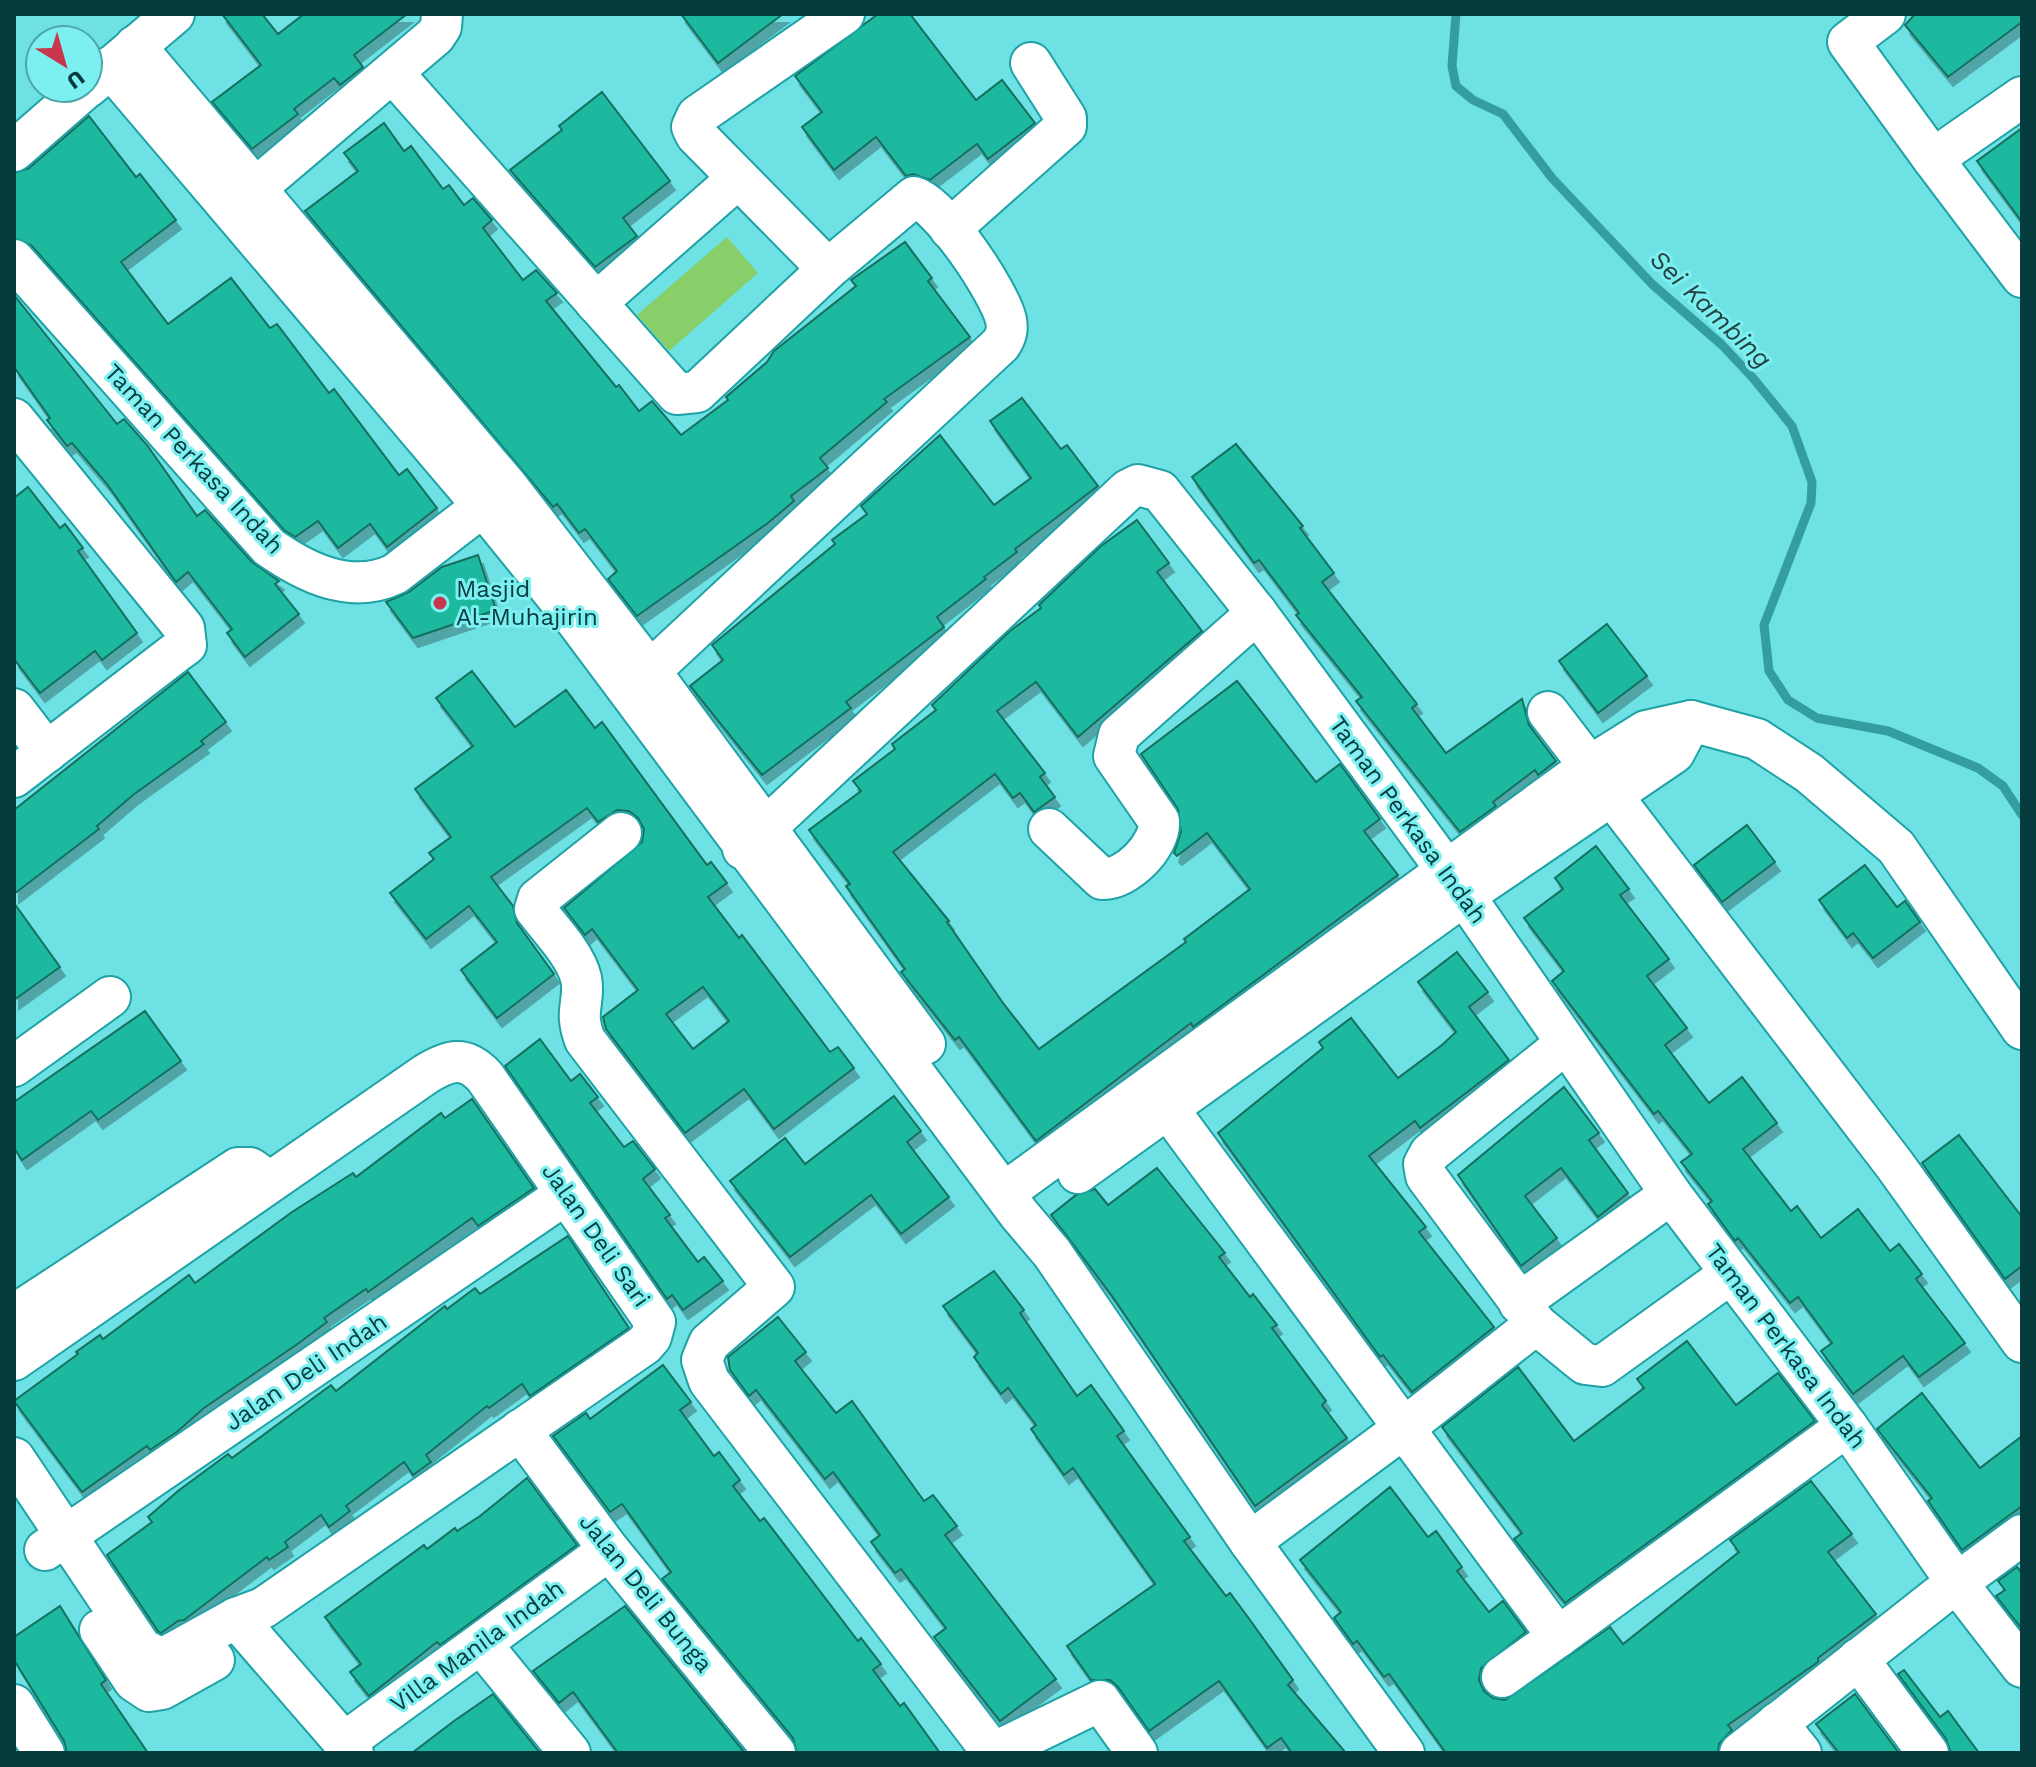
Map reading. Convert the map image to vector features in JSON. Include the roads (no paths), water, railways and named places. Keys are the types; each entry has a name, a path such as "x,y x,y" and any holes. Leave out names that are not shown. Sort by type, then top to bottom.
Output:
{"street":[{"path":"14,151 174,14"},
{"path":"243,199 439,32 442,14"},
{"path":"828,269 737,179 692,127 697,116 844,14"},
{"path":"1885,14 1838,28 1933,159 2017,261"},
{"path":"950,229 1066,126 1066,118 1031,63"},
{"path":"105,72 243,199 495,496 640,681 1021,1196 1052,1253 1250,1542 1404,1753"},
{"path":"393,73 677,394 697,392 828,269 914,197 923,200 950,229 990,285 1006,319 1006,336 640,681"},
{"path":"1933,159 2022,97"},
{"path":"596,303 737,179"},
{"name":"Taman Perkasa Indah","path":"14,260 269,547 304,570 359,584 379,582 395,574 495,496"},
{"path":"14,419 184,628 186,645 14,777"},
{"name":"Taman Perkasa Indah","path":"755,838 1128,490 1138,485 1160,491 1257,613 1456,883 1671,1194 1847,1426 1957,1583 2022,1667"},
{"path":"1049,829 1102,879 1112,878 1140,859 1157,839 1159,821 1114,756 1119,735 1257,613"},
{"path":"14,709 47,752"},
{"path":"1548,712 1894,1164 2022,1342"},
{"path":"1021,1196 1602,780 1674,753 1691,721 1757,739 1809,773 1896,847 2022,1029"},
{"path":"621,833 538,899 535,909 576,965 582,981 577,1019 585,1040 774,1287 709,1343 702,1360 709,1381 993,1753 1100,1701 1137,1753"},
{"path":"14,1066 110,997"},
{"path":"1565,1044 1430,1153 1424,1164 1426,1176 1527,1313 1585,1364 1602,1366 1730,1274"},
{"name":"Jalan Deli Sari","path":"14,1360 426,1074 455,1060 466,1061 485,1077 648,1309 655,1329 644,1345 250,1621 170,1657 151,1657 142,1649 56,1543"},
{"path":"1160,1099 1558,1637"},
{"path":"14,1315 238,1168 250,1168 270,1182"},
{"name":"Jalan Deli Indah","path":"56,1543 566,1194"},
{"path":"1250,1542 1404,1428 1527,1313 1671,1194"},
{"path":"1502,1677 1847,1426"},
{"name":"Jalan Deli Bunga","path":"520,1430 609,1550 775,1753"},
{"path":"14,1458 56,1543"},
{"path":"14,1505 56,1543"},
{"path":"1755,1744 1858,1659 2022,1535"},
{"name":"Villa Manila Indah","path":"250,1621 349,1748 609,1550"},
{"path":"482,1645 570,1753"},
{"path":"1858,1659 1928,1753"},
{"path":"14,1705 44,1753"},
{"path":"1755,1744 1801,1753"}],"waterway":[{"name":"Sei Kambing","path":"1456,14 1452,66 1456,86 1473,100 1503,114 1552,178 1652,284 1722,345 1792,426 1812,482 1811,503 1764,625 1769,671 1788,700 1817,718 1888,731 1978,768 2003,786 2022,815"}],"place":[{"name":"Masjid Al-Muhajirin","path":"440,603"}]}
